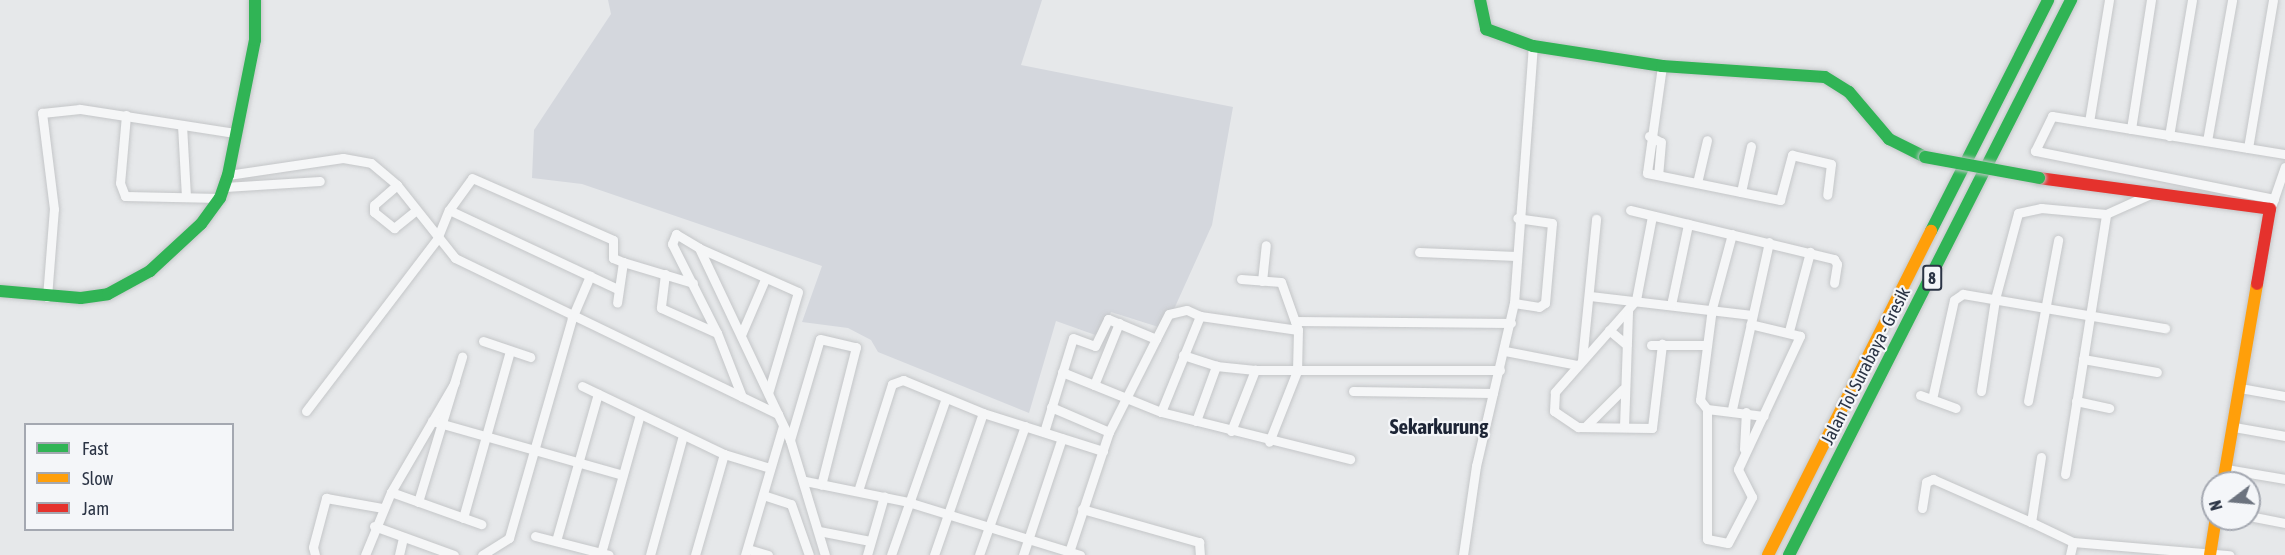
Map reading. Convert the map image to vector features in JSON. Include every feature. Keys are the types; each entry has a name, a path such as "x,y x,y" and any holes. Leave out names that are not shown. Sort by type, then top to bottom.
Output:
{"main road":[{"path":"0,291 47,297 81,298 128,286 178,246 225,187 255,40 255,0"},
{"path":"1480,0 1486,29 1533,46 1662,66 1825,77 1849,92 1889,139 1925,157 2039,178 2153,193 2272,204 2226,469"},
{"name":"Jalan Tol Surabaya - Gresik","path":"1768,555 2048,0"},
{"name":"Jalan Tol Surabaya - Gresik","path":"1790,555 2071,0"},
{"path":"2210,554 2214,531"}],"street":[{"path":"2089,122 2109,0"},
{"path":"2131,129 2151,0"},
{"path":"2169,136 2192,0"},
{"path":"2207,141 2232,0"},
{"path":"2248,148 2273,0"},
{"path":"1463,555 1493,393 1505,351 1514,303 1517,218 1533,46"},
{"path":"1662,66 1649,136 1661,142 1658,175 1782,199 1792,155 1831,164 1827,195"},
{"path":"47,297 54,209 42,113 80,109 235,133"},
{"path":"126,116 120,183 125,196 186,196 343,158 371,163 396,185 454,258 572,318 778,414"},
{"path":"2285,154 2051,117 2036,152 2272,204 2285,168"},
{"path":"182,125 186,196"},
{"path":"1697,183 1707,140"},
{"path":"1740,192 1751,146"},
{"path":"306,411 437,239 449,210 465,182 481,178 614,240 613,258 693,283"},
{"path":"225,187 320,181"},
{"path":"396,185 374,205 374,212 394,228 416,210"},
{"path":"1981,391 1995,299 2018,213 2041,208 2106,214 2153,193"},
{"path":"449,210 618,289"},
{"path":"1630,210 1810,252 1836,261 1834,283"},
{"path":"2065,474 2106,214"},
{"path":"1652,216 1636,300 1580,363 1552,402 1554,411 1569,425 1654,426 1662,344"},
{"path":"1514,303 1539,307 1545,303 1552,223 1517,218"},
{"path":"1580,363 1590,296 1596,219"},
{"path":"1671,305 1688,224"},
{"path":"742,397 717,333 672,238 681,234 699,248 765,279 794,286 798,292 768,393"},
{"path":"1590,296 1712,308 1800,336 1764,416 1744,453 1738,471 1752,497 1731,542 1709,543 1707,409 1699,394 1712,308 1732,234"},
{"path":"2028,401 2058,240"},
{"path":"1732,409 1769,242"},
{"path":"1262,281 1266,245"},
{"path":"699,248 790,440 805,481 825,555"},
{"path":"1419,252 1516,256"},
{"path":"1789,331 1810,252"},
{"path":"617,303 622,262"},
{"path":"665,274 659,301 664,312 717,333"},
{"path":"482,555 509,538 572,318 590,276"},
{"path":"741,335 765,279"},
{"path":"1241,279 1281,282 1297,326 1297,371 1269,442"},
{"path":"1932,399 1954,300 1963,294 2164,328"},
{"path":"1068,553 1109,432 1169,314 1187,310 1200,316 1297,326 1511,323"},
{"path":"1624,427 1623,389 1628,310"},
{"path":"1161,412 1200,316"},
{"path":"1044,432 1073,338 1095,346 1105,321 1119,323 1156,339"},
{"path":"1094,385 1119,323"},
{"path":"1609,330 1627,345"},
{"path":"790,440 820,339 856,347 820,484"},
{"path":"483,341 530,357"},
{"path":"1651,345 1705,345"},
{"path":"463,518 510,351"},
{"path":"1505,351 1580,363"},
{"path":"1183,355 1216,366 1255,370 1500,370"},
{"path":"365,555 374,526 391,492 437,422 455,382 462,357"},
{"path":"2083,359 2157,372"},
{"path":"1196,422 1216,366"},
{"path":"1231,431 1255,370"},
{"path":"1062,372 1161,412 1269,442 1350,459"},
{"path":"858,491 892,384 913,382 983,412 1102,451"},
{"path":"582,386 724,454 771,468"},
{"path":"2240,388 2285,396"},
{"path":"1586,426 1623,389"},
{"path":"1353,391 1493,393"},
{"path":"556,541 598,394"},
{"path":"1920,395 1956,408"},
{"path":"891,555 946,398"},
{"path":"2076,401 2109,408"},
{"path":"1051,407 1109,432"},
{"path":"1707,409 1732,409 1764,416"},
{"path":"934,555 983,412"},
{"path":"1744,453 1746,412"},
{"path":"535,536 605,554 640,414"},
{"path":"437,422 623,475"},
{"path":"418,502 437,422"},
{"path":"768,555 747,552 783,426"},
{"path":"979,555 1025,426"},
{"path":"2234,427 2285,436"},
{"path":"650,555 684,435"},
{"path":"1023,555 1062,438"},
{"path":"695,555 724,454"},
{"path":"2031,522 2041,457"},
{"path":"2226,469 2285,479"},
{"path":"1922,508 1925,484 1933,479 2073,542 2229,555"},
{"path":"805,481 908,502 1080,555"},
{"path":"391,492 481,524"},
{"path":"763,495 790,504 809,555"},
{"path":"867,555 884,496"},
{"path":"315,555 313,548 326,498 383,508"},
{"path":"1082,509 1199,542 1200,555"},
{"path":"2261,518 2285,523"},
{"path":"374,526 454,555"},
{"path":"819,531 870,541"},
{"path":"399,555 403,537"},
{"path":"2070,555 2073,542"}],"shaded area":[{"path":"608,0 1042,0 1021,65 1233,107 1212,225 1165,329 1111,312 1101,337 1056,321 1029,413 878,352 871,340 848,328 802,322 822,266 582,184 532,178 534,130 611,14"}],"traffic: fast":[{"path":"0,291 81,298 108,294 150,271 201,224 220,198 228,175 255,40 255,0"},
{"path":"1480,0 1486,29 1533,46 1662,66 1825,77 1849,92 1889,139 1925,157"},
{"path":"1931,231 2048,0"},
{"path":"1789,555 2071,0"},
{"path":"1925,157 2039,178"}],"traffic: slow":[{"path":"1768,555 1931,231"},
{"path":"2225,471 2257,284"},
{"path":"2210,555 2214,531"}],"traffic: jam":[{"path":"2039,178 2270,209 2257,284"}],"district":[{"name":"Sekarkurung","path":"1439,426"}]}
